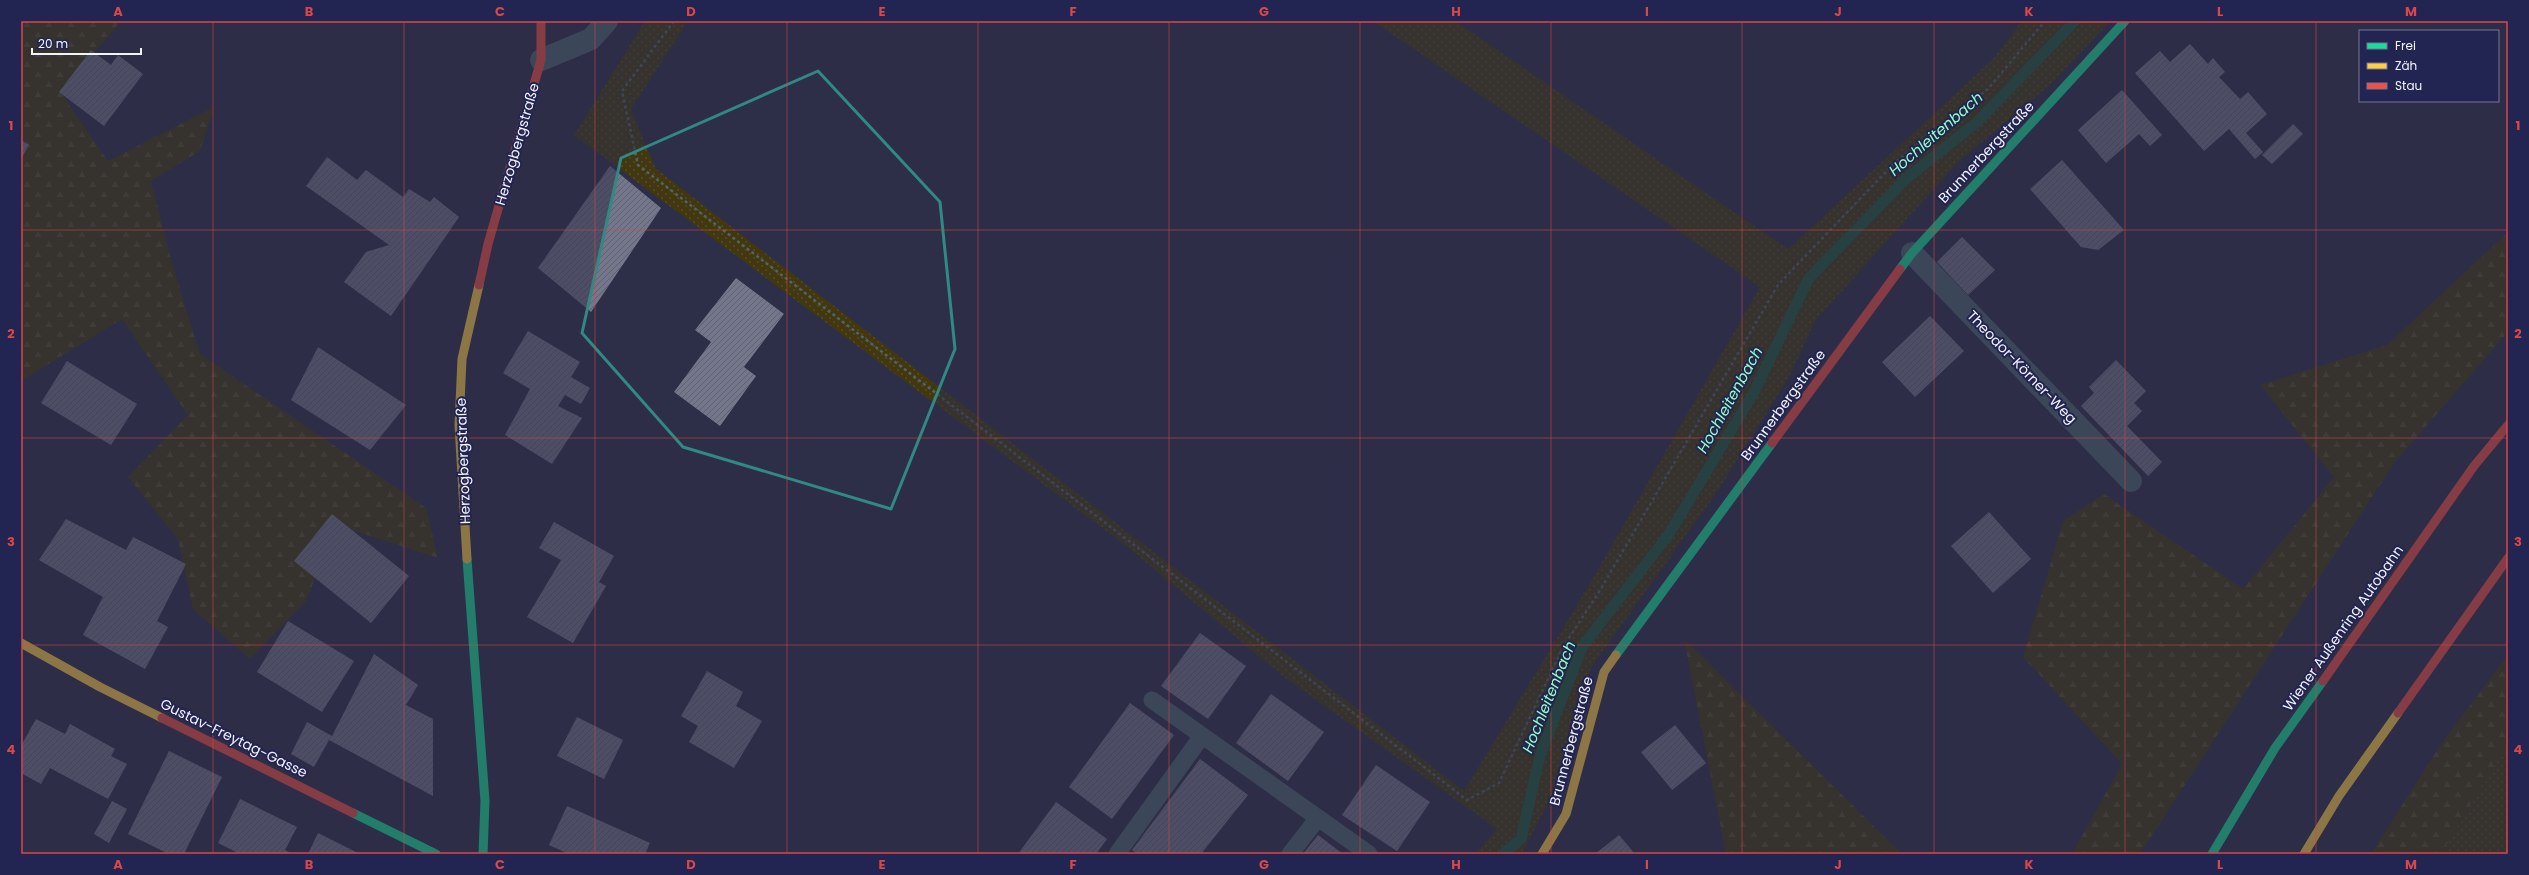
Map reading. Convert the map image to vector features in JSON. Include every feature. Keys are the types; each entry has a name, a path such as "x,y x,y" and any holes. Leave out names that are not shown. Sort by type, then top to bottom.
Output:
{"main road":[{"name":"Herzogbergstraße","path":"483,854 485,801 459,440 462,359 486,251 541,60 541,21"},
{"name":"Brunnerbergstraße","path":"1542,854 1566,814 1604,672 1912,253 2125,21"},
{"name":"Wiener Außenring Autobahn","path":"2212,854 2275,748 2474,466 2508,425"},
{"path":"2304,854 2339,796 2508,558"},
{"name":"Gustav-Freytag-Gasse","path":"21,643 100,687 436,854"}],"street":[{"path":"541,60 591,38 607,21"},
{"name":"Theodor-Körner-Weg","path":"1912,253 2132,481"}],"lane":[{"path":"1152,700 1369,854"},
{"path":"1117,854 1202,736"},
{"path":"1290,854 1318,818"}],"path":[{"path":"674,21 622,91 638,165 1467,800 1499,783 1563,647 1599,592 1778,285 1894,163 1988,89 2045,21"}],"highlighted area":[{"path":"818,71 940,202 955,349 891,509 683,447 582,333 621,158"}],"green space":[{"path":"21,21 121,21 61,93 108,161 214,107 200,151 151,181 172,263 200,354 426,508 438,558 336,525 306,601 250,659 193,609 178,539 128,477 188,415 122,319 21,381"},
{"path":"645,21 688,21 631,109 655,168 1464,791 1582,597 1760,287 1373,21 1455,21 1788,249 1994,58 2022,21 2110,21 2050,85 1958,162 1815,321 1790,375 1719,489 1590,669 1555,789 1522,854 1475,854 1497,829 1280,674 1125,545 574,135"},
{"path":"2508,232 2508,332 2394,463 2140,854 2072,854 2122,764 2023,657 2063,521 2104,494 2243,589 2334,477 2260,385 2387,345"},
{"path":"1684,639 1902,854 1726,854"},
{"path":"2508,655 2508,741 2441,854 2371,854 2441,744"},
{"path":"2508,741 2508,854 2441,854"}],"building":[{"path":"2190,44 2208,64 2213,58 2225,72 2219,77 2240,99 2248,92 2267,114 2246,133 2263,152 2255,159 2229,129 2204,151 2135,73 2160,51 2170,62"},
{"path":"91,50 111,65 118,55 143,74 104,126 59,92"},
{"path":"2122,90 2162,135 2150,146 2139,134 2106,163 2078,130"},
{"path":"2293,124 2303,134 2272,164 2262,155"},
{"path":"21,140 29,145 21,159"},
{"path":"327,157 357,180 366,170 403,197 409,189 430,202 434,197 459,217 391,316 344,282 366,252 389,245 306,186"},
{"path":"2062,160 2124,230 2098,250 2081,247 2030,189"},
{"path":"610,166 661,208 591,312 538,268"},
{"path":"1962,237 1995,270 1968,295 1937,262"},
{"path":"736,278 784,314 744,367 756,376 720,426 674,392 711,342 695,330"},
{"path":"1930,316 1964,351 1915,397 1882,362"},
{"path":"528,331 580,362 571,377 590,388 581,404 565,395 558,406 582,418 552,464 505,435 530,389 503,373"},
{"path":"318,347 406,405 370,450 291,400"},
{"path":"2116,360 2146,391 2134,403 2142,411 2127,426 2162,462 2148,476 2081,406 2094,393 2089,387"},
{"path":"67,361 137,404 111,445 41,403"},
{"path":"1989,512 2031,559 1993,593 1951,546"},
{"path":"332,514 409,576 371,623 294,561"},
{"path":"66,519 126,550 133,537 186,564 157,621 168,627 145,669 83,635 103,597 39,560"},
{"path":"554,522 614,556 599,582 606,586 573,643 527,617 561,560 539,548"},
{"path":"288,621 354,661 322,712 257,672"},
{"path":"1200,633 1246,666 1208,719 1161,686"},
{"path":"374,654 418,685 406,705 433,719 433,796 329,740 314,767 291,754 307,722 332,736"},
{"path":"707,671 743,692 736,706 762,721 734,768 689,742 698,726 681,716"},
{"path":"1271,694 1324,732 1288,781 1236,743"},
{"path":"1130,703 1174,735 1112,819 1069,787"},
{"path":"577,717 623,740 604,779 557,756"},
{"path":"36,719 65,734 70,724 115,749 111,756 127,764 108,799 50,768 41,784 21,773 21,746"},
{"path":"1675,725 1706,763 1672,790 1641,752"},
{"path":"169,751 222,777 184,854 169,854 128,834"},
{"path":"1200,759 1248,795 1201,854 1137,854 1132,850"},
{"path":"1376,765 1430,802 1397,851 1342,815"},
{"path":"240,799 297,827 285,850 292,854 240,854 218,843"},
{"path":"112,801 127,809 109,843 94,834"},
{"path":"1056,802 1107,839 1096,854 1018,854"},
{"path":"567,806 650,843 645,854 569,854 549,845"},
{"path":"318,833 360,854 308,854"},
{"path":"1318,835 1343,854 1303,854"},
{"path":"1619,835 1635,854 1595,854"}],"waterway":[{"name":"Hochleitenbach","path":"1503,854 1521,839 1540,756 1582,647 1669,534 1753,394 1809,278 1906,179 1977,122 2075,21"}],"traffic: fast":[{"path":"1900,269 1912,253 2125,21"},
{"path":"1616,655 1772,443"},
{"path":"467,559 485,801 483,854"},
{"path":"2212,854 2275,748 2323,681"},
{"path":"353,813 436,854"}],"traffic: slow":[{"path":"467,559 459,425 462,359 479,285"},
{"path":"21,643 100,687 162,718"},
{"path":"1542,854 1566,814 1604,672 1616,655"},
{"path":"2304,854 2339,796 2398,713"}],"traffic: jam":[{"path":"479,285 488,244 541,60 541,21"},
{"path":"1772,443 1900,269"},
{"path":"2323,681 2474,466 2508,425"},
{"path":"2398,713 2508,558"},
{"path":"162,718 353,813"}]}
